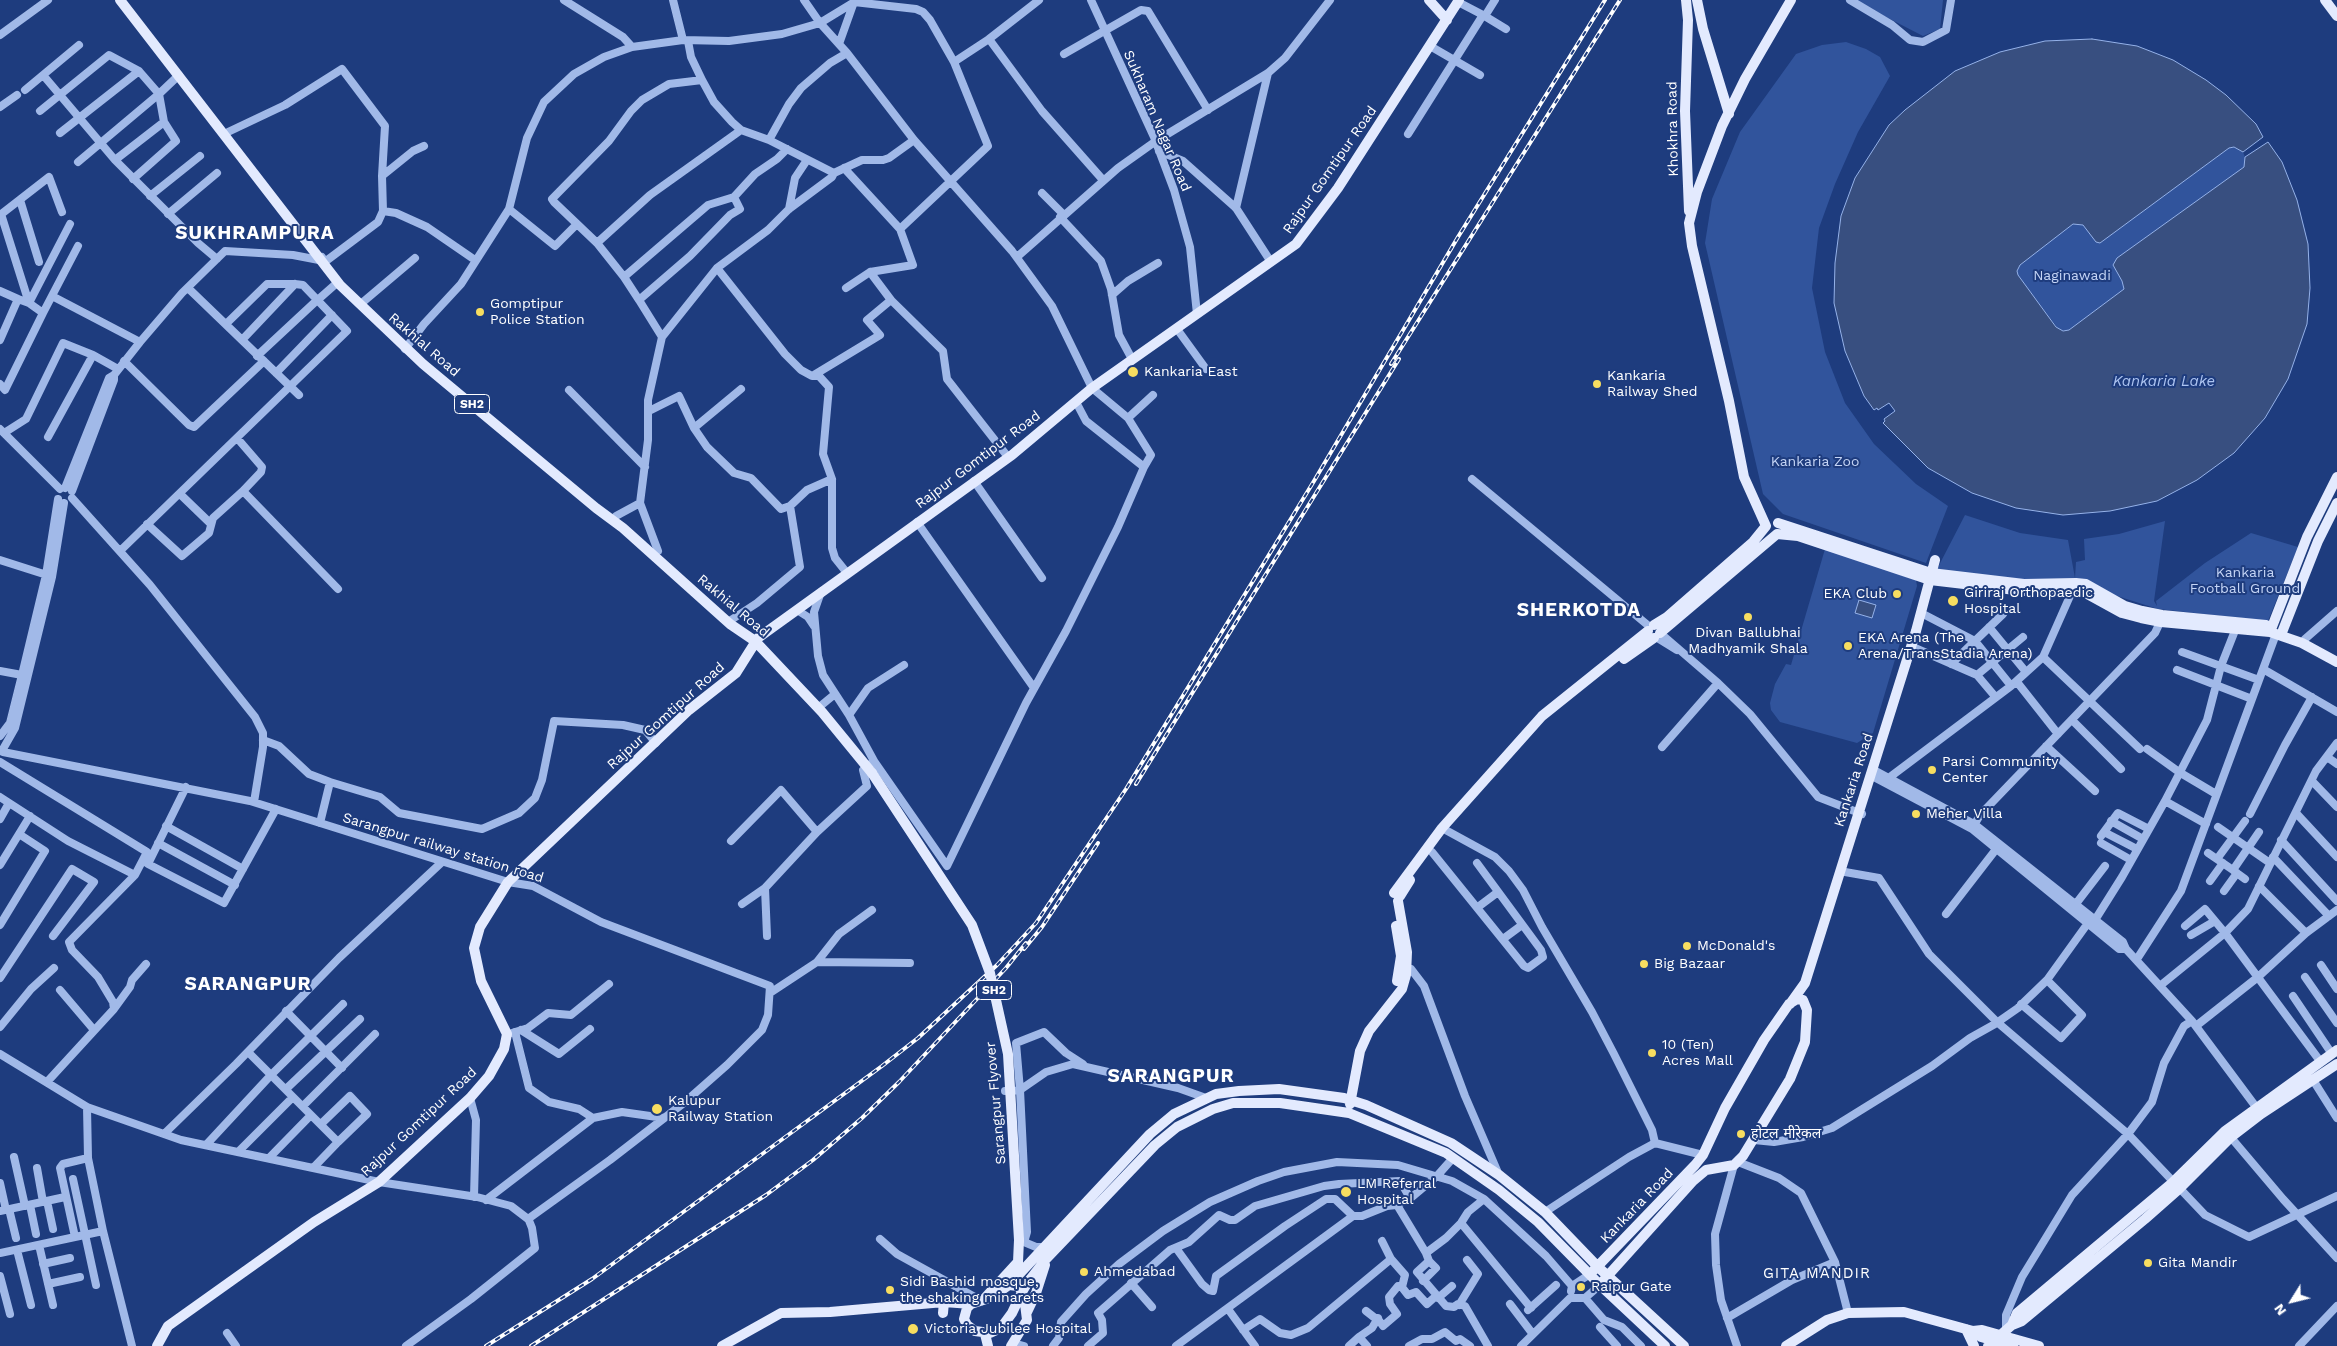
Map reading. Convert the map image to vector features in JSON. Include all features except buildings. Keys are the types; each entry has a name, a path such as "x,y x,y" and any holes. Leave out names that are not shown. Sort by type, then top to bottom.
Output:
{"main road":[{"name":"Rakhial Road","path":"120,0 322,259 407,347 658,551 731,620 757,640 871,767"},
{"name":"Rakhial Road","path":"126,0 228,132 338,282 407,347 596,508 623,528 730,624 757,640"},
{"path":"1429,0 1447,20"},
{"name":"Khokhra Road","path":"1686,0 1685,111 1689,223 1694,241"},
{"path":"1696,0 1729,116"},
{"path":"1689,223 1729,116 1745,79 1791,0"},
{"path":"1729,116 1797,0"},
{"path":"2325,0 2337,16"},
{"name":"Rajpur Gomtipur Road","path":"157,1346 168,1326 314,1222 379,1182 470,1098 489,1076 514,1032 481,980 474,948 480,927 508,882 689,710 736,673 757,640 917,522 1008,458 1092,388 1296,244 1338,188 1459,1"},
{"path":"1719,80 1731,86 1745,79"},
{"path":"1688,191 1697,204 1694,241 1739,442 1744,477 1773,524 1932,576"},
{"path":"2276,631 2307,537 2337,477"},
{"path":"2276,631 2337,504"},
{"path":"1773,524 1769,534 1798,536 1932,576 2024,584 2074,586 2086,584 2125,606 2162,618 2236,628 2276,631 2337,662"},
{"path":"1654,632 1667,617 1773,524"},
{"path":"1346,1113 1354,1049 1362,1028 1396,986 1407,952 1396,897 1445,830 1542,716 1553,710 1654,632 1777,534"},
{"name":"Kankaria Road","path":"1873,773 1916,631 1935,560"},
{"path":"1600,1285 1680,1193 1706,1170 1736,1163 1754,1140 1790,1079 1805,1042 1809,985 1845,872 1873,773 1925,615 1932,576"},
{"path":"2162,618 2276,631 2305,640 2337,656"},
{"name":"Sarangpur Flyover","path":"871,767 972,925 990,973 1008,1054 1022,1262 1028,1282"},
{"name":"Kankaria Road","path":"1594,1271 1703,1155 1740,1081 1764,1040 1805,983 1861,814"},
{"path":"1396,897 1432,852 1445,830"},
{"path":"1789,1004 1797,1000 1803,1000 1807,1010"},
{"path":"2000,1335 2022,1321 2176,1186 2228,1134 2334,1052"},
{"path":"2259,1111 2337,1064"},
{"path":"982,1301 1022,1262 1045,1247 1150,1134 1174,1114 1206,1098 1239,1090 1279,1089 1347,1099 1451,1143 1498,1175 1545,1212 1594,1271 1600,1285 1665,1346"},
{"path":"971,1304 964,1314 967,1325 988,1342 994,1332 1005,1323 1017,1305 1028,1282 1046,1259 1156,1145 1176,1127 1194,1117 1233,1103 1280,1103 1346,1113 1446,1153 1499,1190 1594,1271 1607,1276 1684,1346"},
{"path":"1703,1155 1718,1168"},
{"path":"1012,1345 1023,1329 1027,1312 1036,1293 1046,1259"},
{"path":"722,1346 781,1313 830,1312 944,1302 971,1304 982,1301 1009,1285 1022,1262"},
{"path":"1009,1285 1018,1286 1022,1292 1027,1312"},
{"path":"943,1313 944,1302"},
{"path":"1786,1346 1827,1320 1848,1313 1904,1312 1970,1330 1982,1330 2039,1346"},
{"path":"1970,1330 1974,1346"},
{"path":"2000,1335 2013,1346"}],"street":[{"path":"0,35 48,0"},
{"path":"564,0 623,37 632,47"},
{"path":"673,0 691,57 714,102 741,130 769,140 834,173"},
{"path":"804,0 820,23 847,53 914,140 1017,257 1052,306 1092,388 1128,418 1151,455 1110,544 1066,631 1034,688 947,866 871,767 849,715 823,675 814,626 814,612 821,592"},
{"path":"954,62 989,39 1039,0"},
{"name":"Sukharam Nagar Road","path":"1091,0 1156,142 1174,190 1190,247 1197,314"},
{"path":"1017,257 1103,180 1156,142 1268,73 1285,58 1330,0"},
{"path":"1408,134 1495,0"},
{"path":"1850,0 1892,25 1910,40 1923,42 1946,30 1951,0"},
{"path":"838,44 856,1"},
{"path":"407,347 424,324 461,284 509,210 527,138 544,102 574,74 604,57 632,47 685,41 758,38 820,23 856,1 916,9 923,12 930,20 954,62 988,146 900,229"},
{"path":"1459,1 1506,29"},
{"path":"1064,54 1141,10 1148,11 1208,110"},
{"path":"989,39 1042,111 1103,180"},
{"path":"25,90 79,45"},
{"path":"1430,46 1480,75"},
{"path":"769,140 789,104 802,88 830,63 847,53"},
{"path":"40,112 109,55 139,71 159,94 164,122 176,142 133,179"},
{"path":"1,750 15,728 49,576 61,501 67,492 109,378 188,288 225,251 293,255 322,259 378,222 383,211 382,176 385,126 342,69 285,105 228,132"},
{"path":"60,134 139,71"},
{"path":"1236,208 1268,73"},
{"path":"43,75 115,160 168,214 217,259"},
{"path":"78,162 159,94 178,75"},
{"path":"662,337 624,277 597,243 552,199 609,141 642,100 669,84 702,80"},
{"path":"0,108 17,95"},
{"path":"115,160 164,122"},
{"path":"597,243 650,195 741,130"},
{"path":"658,551 640,503 645,467 648,400 662,337 717,268 768,230 789,209 832,177 834,173 862,160 883,160 889,158 914,140"},
{"path":"382,176 413,151 424,146"},
{"path":"624,277 708,205 734,197 755,174 778,160 786,149"},
{"path":"1159,151 1183,161 1236,208 1271,262"},
{"path":"150,196 200,156"},
{"path":"789,209 796,178 807,160"},
{"path":"844,168 900,229 913,264 870,272 846,288"},
{"path":"168,214 217,173"},
{"path":"29,303 1,214 49,177 62,212"},
{"path":"1042,193 1101,261 1112,295 1119,335 1132,360"},
{"path":"639,300 690,256 730,215 740,209 734,197"},
{"path":"20,200 39,262"},
{"path":"509,210 556,246 576,224"},
{"path":"383,211 396,213 427,227 475,260"},
{"path":"29,303 70,224"},
{"path":"0,384 5,390 78,246"},
{"path":"363,302 415,258"},
{"path":"1112,295 1128,281 1158,263"},
{"path":"717,268 785,354 801,370 812,376 819,376 829,387 822,454 832,479 832,548 835,558 847,574"},
{"path":"870,272 891,300 943,351 947,379 1008,458"},
{"path":"321,297 338,282"},
{"path":"120,551 347,331 303,285 295,284 267,284 227,323"},
{"path":"242,340 295,284"},
{"path":"188,288 227,323 260,358 300,395"},
{"path":"0,291 29,303 43,313"},
{"path":"52,296 140,342"},
{"path":"0,340 18,298"},
{"path":"812,376 880,335 866,320 891,300"},
{"path":"124,361 189,425 194,427 314,303"},
{"path":"276,373 332,315"},
{"path":"1177,328 1206,369"},
{"path":"116,372 93,355 63,343 26,419 2,431 67,492 120,551 162,600 255,717 263,732 263,740 254,802"},
{"path":"48,437 93,355"},
{"path":"694,428 741,389"},
{"path":"569,390 645,467"},
{"path":"1128,418 1153,395"},
{"path":"649,411 679,396 694,428 707,447 734,473 751,478 781,509 790,506 807,490 832,479"},
{"path":"1076,402 1086,421 1144,467"},
{"path":"147,524 182,556 209,533 210,523 243,491 260,472 262,467 237,438"},
{"path":"1472,479 1673,649 1679,650 1718,683 1764,728 1818,797 1861,814"},
{"path":"974,481 1042,578"},
{"path":"243,491 338,589"},
{"path":"61,501 57,494 67,492"},
{"path":"180,494 210,523"},
{"path":"616,516 640,503"},
{"path":"731,620 758,603 800,567 790,506"},
{"path":"917,522 1034,688"},
{"path":"0,560 49,576"},
{"path":"0,736 10,723 49,576"},
{"path":"1890,777 2017,682 2043,658 2074,586"},
{"path":"797,610 808,617 814,626"},
{"path":"2305,640 2337,612"},
{"path":"1952,664 2003,614"},
{"path":"1925,615 1974,641 2008,682"},
{"path":"1973,826 1980,815 2155,633 2162,618"},
{"path":"1989,627 2026,672"},
{"path":"1754,1140 1774,1142 1802,1137 1832,1128 1932,1066 1970,1038 1997,1022 2021,1004 2047,980 2092,922 2131,860 2165,800 2207,720 2221,666 2236,628"},
{"path":"2137,959 2181,891 2264,669 2276,631"},
{"path":"1977,675 2023,637"},
{"path":"1915,648 1977,675 1993,694"},
{"path":"2182,652 2259,680"},
{"path":"2043,658 2143,749 2216,794"},
{"path":"849,715 868,688 904,665"},
{"path":"2264,669 2337,712"},
{"path":"0,670 22,675"},
{"path":"2177,670 2252,699"},
{"path":"2017,682 2058,734"},
{"path":"1662,747 1718,683"},
{"path":"818,708 835,694"},
{"path":"2210,881 2312,697"},
{"path":"2072,720 2121,769"},
{"path":"263,740 279,746 309,774 380,797 399,813 482,830 518,813 535,798 542,780 554,721 623,724 645,730 656,743"},
{"path":"2161,985 2225,933 2248,909 2281,840 2312,782 2337,743"},
{"path":"2046,746 2095,791"},
{"name":"Sarangpur railway station road","path":"1,750 254,802 508,882 532,886 601,922 770,986 770,993"},
{"path":"2327,757 2337,764"},
{"path":"0,762 150,853"},
{"path":"742,904 765,888 817,832 867,786 863,772 871,767"},
{"path":"1873,773 1890,777 1973,826 2075,905 2119,949 2126,949 2194,1023 2259,1111"},
{"path":"1873,773 1973,826 1997,848 2092,922"},
{"path":"320,823 330,782"},
{"path":"2312,782 2337,807"},
{"path":"114,1009 113,1002 98,977 72,950 69,942 136,875 158,843 186,787"},
{"path":"731,841 781,790 817,832"},
{"path":"0,797 68,841 136,875"},
{"path":"2165,800 2206,824"},
{"path":"0,819 9,803"},
{"path":"150,853 148,864 224,903 276,809"},
{"path":"2102,837 2118,813 2149,829"},
{"path":"2296,813 2337,857"},
{"path":"0,865 30,816"},
{"path":"2111,821 2143,839"},
{"path":"166,826 243,869"},
{"path":"2218,827 2249,848 2272,860 2330,916"},
{"path":"1445,830 1495,857 1509,871 1523,890 1614,1054 1652,1130 1655,1143"},
{"path":"2224,891 2259,832"},
{"path":"0,925 45,851 19,834"},
{"path":"2102,837 2137,849"},
{"path":"2102,837 2131,860"},
{"path":"2281,840 2337,901"},
{"path":"158,843 235,885"},
{"path":"1946,914 1997,848"},
{"path":"1432,852 1524,966 1528,968 1543,957 1541,950 1477,863"},
{"path":"2208,853 2246,878"},
{"path":"164,1134 248,1052 338,958 442,862"},
{"path":"2075,905 2105,866"},
{"path":"0,978 72,869 94,882 53,936"},
{"path":"1845,872 1879,878 1929,954 1997,1022 2128,1134 2205,1215 2249,1237 2298,1216 2337,1196"},
{"path":"2259,886 2306,933"},
{"path":"765,888 768,936"},
{"path":"1478,907 1498,892"},
{"path":"2186,926 2205,909 2320,1061"},
{"path":"528,1218 664,1118 727,1065 762,1030 768,1015 770,993 817,962 839,934 872,910"},
{"path":"2000,1335 2022,1277 2072,1195 2128,1134 2152,1102 2164,1063 2184,1026 2194,1023 2258,977 2306,933 2337,910"},
{"path":"2191,935 2215,921"},
{"path":"1503,940 1522,925"},
{"path":"817,962 910,963"},
{"path":"47,1082 114,1009 130,987 132,980 146,964"},
{"path":"2321,965 2337,989"},
{"path":"0,1027 31,989 54,968"},
{"path":"1403,968 1417,975 1424,986 1465,1096 1498,1175"},
{"path":"2305,977 2337,1023"},
{"path":"2021,1004 2061,1038 2082,1014 2047,980"},
{"path":"514,1032 528,1028 548,1013 571,1016 609,984"},
{"path":"60,990 94,1030"},
{"path":"2293,996 2334,1052"},
{"path":"206,1145 271,1075 343,1004"},
{"path":"286,1011 342,1068"},
{"path":"286,1089 360,1020"},
{"path":"514,1032 560,1054 590,1029"},
{"path":"514,1032 529,1088 549,1102 579,1108 593,1118"},
{"path":"1045,1247 1036,1247 1022,1241 1027,1232 1016,1044 1044,1032 1066,1053 1084,1065"},
{"path":"303,1106 375,1034"},
{"path":"248,1052 338,1142"},
{"path":"0,1054 87,1107 181,1140 379,1182 474,1197 510,1206 528,1218 532,1228 534,1248 528,1255 406,1346"},
{"path":"1022,1262 1005,1090 1020,1090 1046,1072 1073,1064 1178,1088 1206,1098"},
{"path":"2313,1080 2337,1118"},
{"path":"314,1167 367,1114 350,1096 321,1124"},
{"path":"238,1152 293,1097"},
{"path":"470,1098 476,1120 474,1197"},
{"path":"87,1107 88,1158 103,1231 132,1346"},
{"path":"486,1200 593,1118 622,1112 664,1118"},
{"path":"269,1158 311,1115"},
{"path":"2228,1134 2298,1216 2337,1258"},
{"path":"1545,1212 1629,1157 1655,1143 1703,1155"},
{"path":"14,1157 36,1234"},
{"path":"75,1237 65,1197 60,1166 88,1158"},
{"path":"1176,1346 1353,1216 1362,1216 1387,1206 1398,1205 1410,1198 1437,1176 1453,1158"},
{"path":"1053,1346 1059,1338 1061,1322 1106,1276 1163,1231 1210,1202 1258,1181 1284,1172 1337,1162 1398,1165 1452,1181 1484,1199 1546,1256 1572,1286"},
{"path":"1738,1346 1721,1300 1716,1265 1715,1234 1736,1163 1778,1178 1801,1193 1835,1262 1848,1313"},
{"path":"37,1168 53,1229"},
{"path":"1718,1168 1729,1182"},
{"path":"72,1179 96,1285"},
{"path":"1088,1346 1102,1333 1102,1320 1098,1312 1170,1250 1193,1238 1219,1215 1235,1220 1255,1206 1324,1186 1400,1181 1410,1198"},
{"path":"0,1183 5,1210 16,1238"},
{"path":"5,1210 65,1197"},
{"path":"1176,1248 1202,1284 1213,1291 1216,1276 1326,1199 1335,1199 1353,1216"},
{"path":"1426,1253 1446,1238 1461,1223 1468,1212 1484,1199"},
{"path":"1398,1205 1429,1261 1417,1272 1446,1306 1454,1307 1460,1304 1478,1274 1467,1260"},
{"path":"1461,1223 1529,1309 1556,1285"},
{"path":"0,1254 103,1231"},
{"path":"880,1239 897,1254 982,1301"},
{"path":"1382,1241 1391,1259 1405,1275 1402,1286 1408,1295 1416,1292 1427,1304 1452,1286"},
{"path":"39,1245 53,1305"},
{"path":"17,1250 31,1305"},
{"path":"43,1264 70,1258"},
{"path":"1243,1330 1260,1319 1280,1333 1291,1335 1308,1328 1391,1259"},
{"path":"1727,1318 1792,1280 1835,1262"},
{"path":"1521,1346 1532,1333 1570,1298 1572,1286 1594,1271"},
{"path":"0,1276 10,1314"},
{"path":"48,1284 80,1278"},
{"path":"1131,1283 1152,1307"},
{"path":"1570,1298 1585,1298 1600,1285"},
{"path":"1366,1311 1378,1319 1383,1326 1398,1314 1390,1304 1389,1297 1392,1290 1402,1286"},
{"path":"1585,1298 1604,1320 1622,1327 1641,1346"},
{"path":"1460,1304 1464,1306 1474,1320 1488,1346"},
{"path":"1510,1304 1532,1333"},
{"path":"2299,1346 2337,1306"},
{"path":"1228,1309 1255,1346"},
{"path":"1349,1346 1372,1328 1378,1319"},
{"path":"1600,1327 1614,1345"},
{"path":"1406,1346 1422,1339 1432,1339 1445,1332 1456,1341 1460,1339 1470,1346"},
{"path":"226,1333 236,1346"},
{"path":"1359,1337 1367,1346"},
{"path":"1012,1345 1024,1346"}],"green space":[{"path":"1853,0 1943,0 1940,29 1923,36"},
{"name":"Kankaria Zoo","path":"1846,42 1866,49 1880,57 1890,76 1858,132 1835,184 1819,228 1812,288 1825,352 1845,403 1874,444 1916,484 1948,506 1926,563 1783,514 1763,494 1705,243 1712,199 1740,132 1796,54 1822,45"},
{"name":"Naginawadi","path":"2234,147 2243,152 2245,157 2244,167 2117,258 2116,271 2124,289 2069,330 2059,330 2018,275 2017,271 2020,265 2073,224 2083,225 2100,243 2229,148"},
{"name":"Kankaria Football Ground","path":"1965,515 2020,533 2068,540 2075,578 2076,562 2085,560 2084,539 2119,534 2165,521 2154,601 2157,606 2156,601 2205,563 2251,533 2298,547 2268,621 2158,609 2076,583 1935,573"},
{"name":"EKA Arena (The Arena/TransStadia Arena)","path":"1825,549 1916,580 1917,586 1873,733 1857,743 1780,722 1771,710 1770,703 1775,684 1786,664 1791,665"}],"water":[{"name":"Kankaria Lake","path":"2092,39 2137,46 2173,60 2226,95 2256,124 2263,137 2243,152 2234,147 2229,148 2100,243 2096,242 2083,225 2073,224 2020,265 2017,271 2018,275 2056,327 2063,331 2069,330 2124,289 2122,281 2113,265 2117,258 2244,167 2245,157 2268,142 2282,162 2297,200 2308,244 2310,288 2307,324 2288,379 2265,418 2234,453 2197,480 2157,501 2110,511 2063,515 2016,508 1972,493 1928,468 1883,423 1884,419 1895,411 1889,403 1878,410 1877,408 1874,410 1864,396 1845,351 1834,303 1835,263 1841,216 1855,178 1889,125 1905,110 1955,71 2000,52 2045,41"},
{"path":"1859,600 1876,605 1872,618 1855,613"}],"railway":[{"path":"486,1346 592,1279 882,1066 918,1038 997,965 1036,923 1126,789 1314,481 1458,237 1605,0"},
{"path":"1391,364 1620,0"},
{"path":"1136,784 1399,359"},
{"path":"1024,949 1042,927 1098,843"},
{"path":"531,1346 766,1195 813,1160 862,1118 899,1082 1006,968 1026,943"}],"place":[{"name":"Gomptipur Police Station","path":"480,312"},
{"name":"Kankaria East","path":"1133,372"},
{"name":"Kankaria Railway Shed","path":"1597,384"},
{"name":"EKA Club","path":"1897,594"},
{"name":"Giriraj Orthopaedic Hospital","path":"1953,601"},
{"name":"Divan Ballubhai Madhyamik Shala","path":"1748,617"},
{"name":"EKA Arena (The Arena/TransStadia Arena)","path":"1848,646"},
{"name":"Parsi Community Center","path":"1932,770"},
{"name":"Meher Villa","path":"1916,814"},
{"name":"McDonald's","path":"1687,946"},
{"name":"Big Bazaar","path":"1644,964"},
{"name":"10 (Ten) Acres Mall","path":"1652,1053"},
{"name":"Kalupur Railway Station","path":"657,1109"},
{"name":"होटल मीरेकल","path":"1741,1134"},
{"name":"LM Referral Hospital","path":"1346,1192"},
{"name":"Gita Mandir","path":"2148,1263"},
{"name":"Ahmedabad","path":"1084,1272"},
{"name":"Raipur Gate","path":"1581,1287"},
{"name":"Sidi Bashid mosque, the shaking minarets","path":"890,1290"},
{"name":"Victoria Jubilee Hospital","path":"913,1329"}],"district":[{"name":"SUKHRAMPURA","path":"255,233"},
{"name":"SHERKOTDA","path":"1579,610"},
{"name":"SARANGPUR","path":"248,984"},
{"name":"SARANGPUR","path":"1171,1076"},
{"name":"GITA MANDIR","path":"1817,1274"}]}
